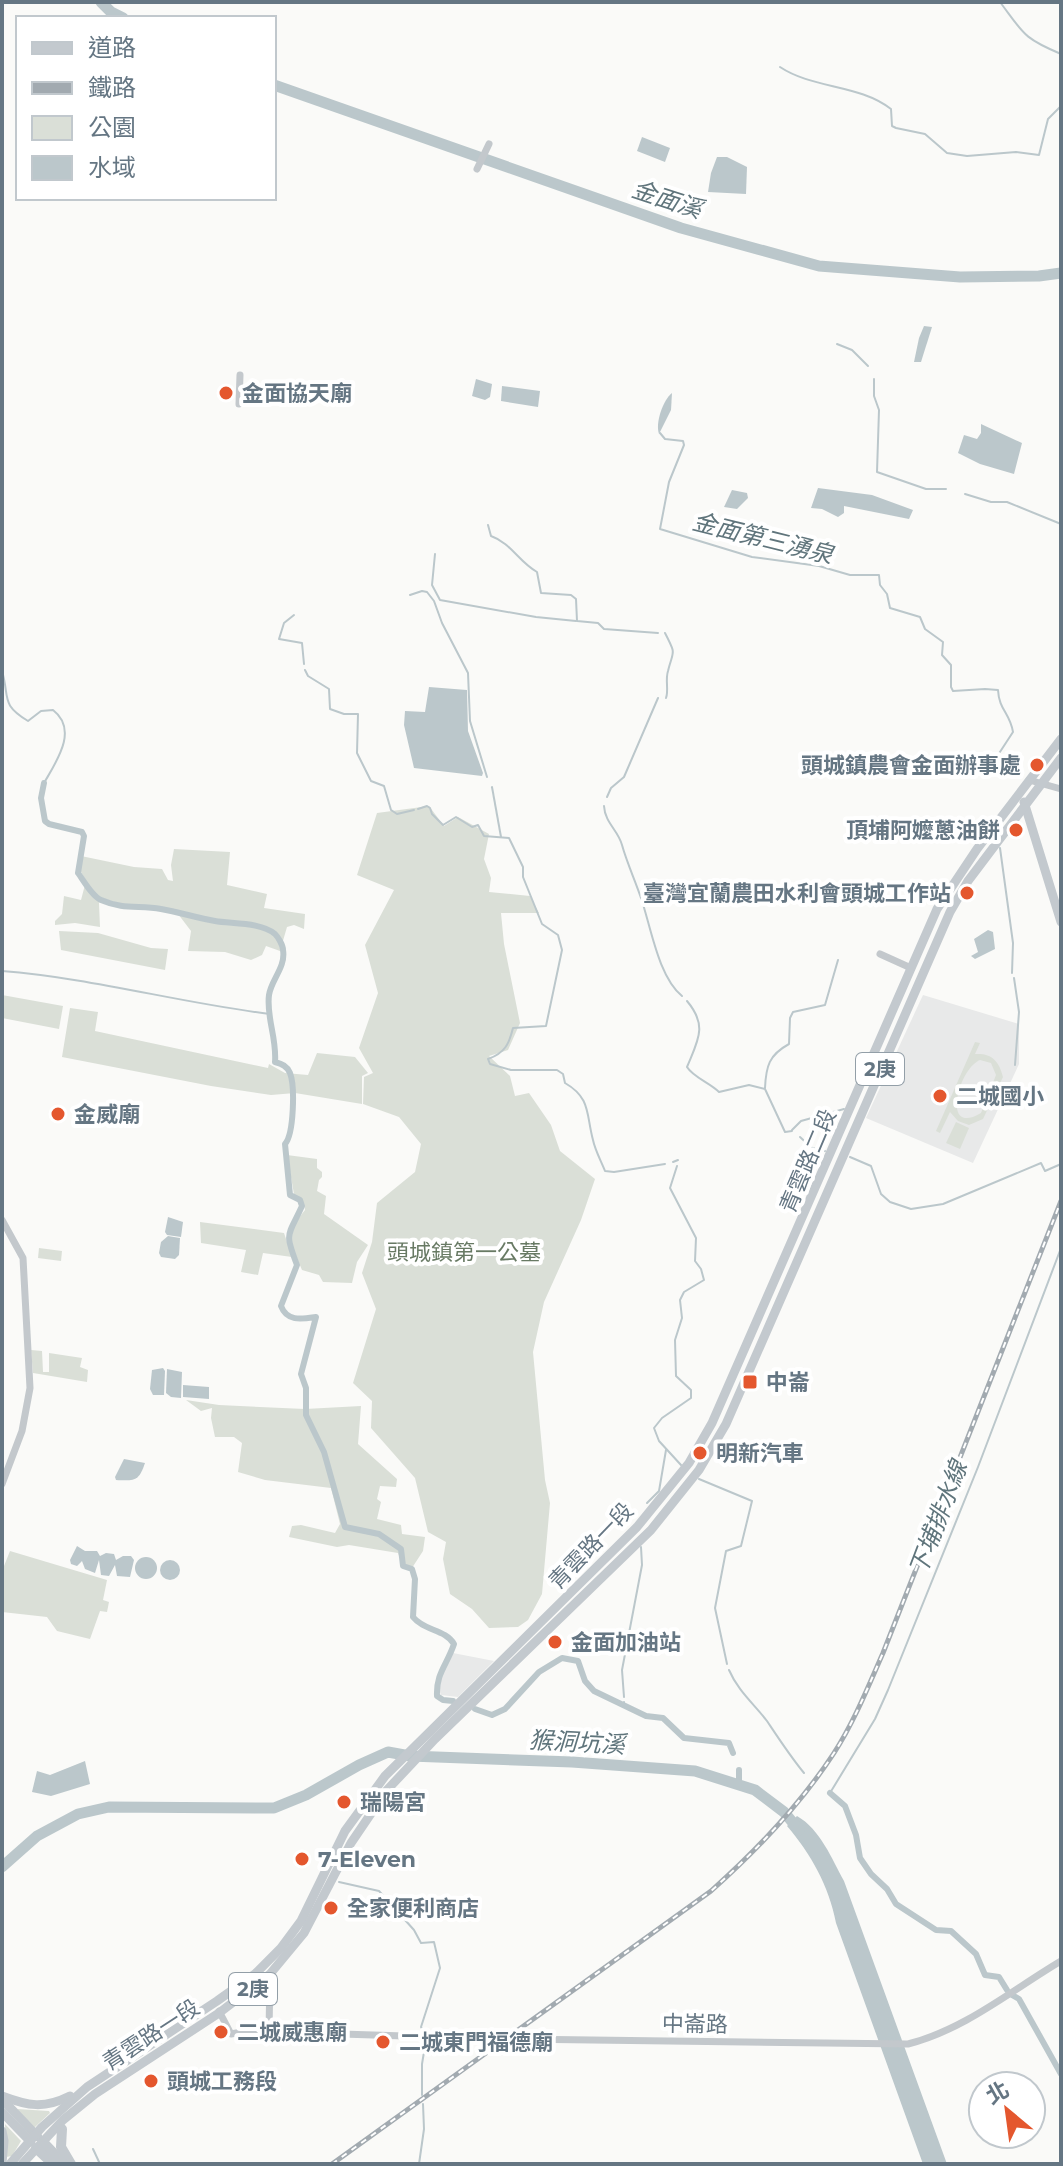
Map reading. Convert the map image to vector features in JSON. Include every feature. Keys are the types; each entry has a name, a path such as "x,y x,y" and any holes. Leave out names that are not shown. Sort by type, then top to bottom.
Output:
{"highway":[{"path":"62,2125 61,2147 68,2164"},
{"path":"36,2141 68,2164"},
{"path":"36,2141 53,2164"}],"main road":[{"name":"青雲路二段","path":"684,1491 726,1424 891,1039 911,968 949,888 1061,739"},
{"name":"青雲路二段","path":"674,1483 712,1423 950,912 968,881 1061,758"},
{"path":"1020,791 1061,922"},
{"name":"青雲路一段","path":"22,2164 36,2141 62,2125 255,1974 281,1948 301,1921 345,1831 385,1776 628,1537 674,1483"},
{"name":"青雲路一段","path":"10,2164 87,2087 185,2028 219,2013 270,1974 304,1933 351,1843 373,1808 400,1775 651,1530 684,1491"},
{"path":"2,2098 41,2107 87,2087"},
{"path":"2,2098 36,2141"},
{"path":"2,2112 36,2141"},
{"path":"2,2131 2,2163"}],"street":[{"path":"477,169 489,144"},
{"path":"239,404 240,375"},
{"path":"1029,780 1061,789"},
{"path":"880,954 911,968"},
{"path":"2,1220 23,1258 30,1388 22,1431 2,1484"},
{"name":"中崙路","path":"515,2039 908,2044 968,2019 1061,1961"},
{"path":"269,2032 270,1974"},
{"path":"217,2001 219,2013 231,2034 247,2031 500,2039"}],"shaded area":[{"name":"二城國小","path":"923,995 1019,1024 1019,1064 973,1163 866,1118"},
{"path":"453,1653 494,1661 458,1697 441,1695 438,1687"}],"green space":[{"name":"頭城鎮第一公墓","path":"429,806 444,826 458,817 489,834 484,859 491,878 489,892 530,896 539,913 501,913 520,1023 508,1050 489,1056 510,1076 515,1096 529,1093 551,1125 560,1151 595,1179 581,1220 544,1302 533,1352 550,1503 542,1594 528,1620 518,1627 489,1628 472,1609 450,1594 443,1559 446,1542 428,1532 415,1478 371,1428 372,1401 353,1383 376,1309 362,1273 372,1242 377,1203 415,1172 421,1144 399,1117 363,1104 364,1077 373,1073 359,1048 378,993 365,945 394,890 357,875 377,813"},
{"path":"174,849 230,852 227,885 267,894 264,908 305,914 304,929 294,925 287,927 280,951 266,946 262,955 251,960 225,952 188,951 191,931 175,910 130,907 102,898 99,903 100,927 75,923 55,925 62,914 64,896 81,900 86,881 80,870 81,856 134,867 162,869 168,880 173,881 171,865"},
{"path":"59,931 98,933 151,948 168,949 165,970 61,950"},
{"path":"2,995 63,1006 59,1029 2,1018"},
{"path":"70,1008 98,1012 95,1031 268,1068 269,1064 285,1073 308,1075 317,1053 355,1057 368,1073 362,1076 362,1104 295,1093 271,1095 211,1086 62,1057"},
{"path":"975,1042 980,1043 975,1054 994,1059 1003,1077 983,1119 969,1125 958,1121 950,1112 940,1133 936,1131","holes":["980,1060 991,1063 996,1075 981,1113 969,1118 961,1116 957,1099 965,1075"]},
{"path":"956,1122 969,1128 960,1149 946,1143"},
{"path":"287,1155 317,1159 317,1168 322,1172 322,1177 317,1191 326,1196 324,1214 368,1245 357,1262 352,1283 323,1282 319,1275 302,1270 292,1233 305,1210 304,1203 294,1194"},
{"path":"200,1222 284,1233 292,1257 263,1253 258,1275 241,1272 246,1250 201,1243"},
{"path":"39,1248 62,1251 61,1261 38,1258"},
{"path":"31,1350 42,1351 43,1372 49,1372 49,1353 82,1358 80,1367 88,1370 87,1382 33,1373"},
{"path":"186,1400 219,1405 305,1409 361,1406 358,1444 397,1479 396,1487 380,1486 377,1499 381,1502 377,1519 401,1525 402,1534 425,1537 423,1551 410,1571 403,1566 398,1553 349,1545 337,1547 289,1537 292,1526 301,1525 335,1533 340,1524 331,1488 265,1480 238,1472 242,1443 234,1437 215,1437 212,1408 201,1411"},
{"path":"10,1551 107,1580 103,1600 109,1602 107,1612 100,1611 90,1639 57,1631 47,1617 2,1612 2,1571"},
{"path":"17,2109 49,2111 50,2113 34,2128"},
{"path":"5,2124 21,2141 12,2156 6,2157"}],"water":[{"path":"642,137 670,148 665,162 637,151"},
{"path":"717,157 727,157 747,167 746,194 708,192"},
{"path":"924,326 932,327 921,362 914,362 919,338"},
{"path":"476,379 492,384 490,397 485,400 472,396"},
{"path":"502,386 540,391 538,407 501,401"},
{"path":"672,393 671,410 659,434 661,412"},
{"path":"981,424 1022,443 1014,474 980,464 958,453 964,435 977,439"},
{"path":"818,488 872,495 913,510 909,519 844,506 844,513 838,517 822,509 811,508"},
{"path":"732,490 747,493 748,498 737,509 724,507"},
{"path":"429,687 467,690 468,731 482,776 414,768 404,725 405,711 425,712"},
{"path":"988,930 993,932 995,949 975,959 971,956 978,952 974,939"},
{"path":"168,1217 183,1222 181,1237 165,1232"},
{"path":"168,1236 180,1238 179,1255 175,1259 161,1257 159,1253 161,1242"},
{"path":"163,1368 164,1395 153,1395 150,1389 152,1370"},
{"path":"167,1369 182,1372 181,1398 166,1393"},
{"path":"183,1385 209,1387 209,1399 183,1397"},
{"path":"124,1459 145,1463 135,1479 116,1480"},
{"path":"77,1546 85,1551 97,1551 100,1556 114,1554 116,1560 131,1556 134,1560 130,1577 117,1576 115,1565 109,1576 101,1575 99,1560 95,1573 85,1569 82,1561 77,1566 71,1564"},
{"path":"142,1557 150,1557 157,1568 150,1579 142,1579 135,1572 135,1564"},
{"path":"170,1560 177,1563 180,1570 177,1577 170,1580 163,1577 160,1570 163,1563"},
{"path":"85,1761 90,1784 51,1796 32,1792 37,1771 50,1775"},
{"path":"797,1816 819,1836 844,1881 947,2164 923,2164 824,1883 787,1826"}],"waterway":[{"name":"金面溪","path":"101,2 119,16"},
{"path":"1000,2 1025,34 1061,54"},
{"path":"780,67 807,79 878,101 891,109 892,126 925,134 947,153 967,156 1016,152 1039,155 1048,119 1061,106"},
{"name":"金面溪","path":"276,86 681,228 819,266 960,277 1061,273"},
{"path":"837,344 852,350 868,366"},
{"path":"874,379 874,396 879,410 877,472 926,489 946,489"},
{"name":"金面第三湧泉","path":"660,433 665,439 683,441 684,445 669,482 660,529 752,557 819,566 850,575 879,575 890,608 920,617 925,629 943,642 942,655 951,665 953,691 998,690 1013,732 996,758 998,769"},
{"path":"965,494 991,502 1007,502 1061,524"},
{"path":"488,525 491,536 504,543 537,572 541,593 571,595 576,599 577,621 598,623 604,629 658,633"},
{"path":"435,554 432,585 440,600 576,621"},
{"path":"410,595 427,592 434,601 468,673 470,721 487,777"},
{"path":"294,615 284,623 279,639 302,643 304,664"},
{"path":"665,633 673,653 667,674 666,698"},
{"path":"305,670 308,676 329,689 330,709 344,714 358,714 357,753 371,781 384,786 391,810 397,814 414,810"},
{"path":"2,671 8,700 19,715 28,721 41,711 53,710 61,718 65,736 63,746 44,783"},
{"path":"607,797 611,788 624,777 658,698"},
{"path":"44,783 41,798 45,821 82,832 78,873 98,898 117,905 161,909 262,927 275,934 281,944 282,962 270,989 268,1003 275,1062 287,1069 292,1079 292,1121 285,1144 290,1195 300,1200 302,1206 289,1234 297,1265 281,1306 291,1317 316,1317 301,1374 306,1388 306,1415 324,1452 345,1527 379,1534 401,1549 403,1566 412,1569 415,1579 413,1617 445,1635 454,1644 437,1688 437,1696 453,1701"},
{"path":"492,787 501,837"},
{"path":"418,809 427,806 443,825 456,817 472,827 478,825 484,836 509,838 523,867 523,877 542,924 558,935 562,950 546,1026 513,1028 505,1047 488,1059 490,1064 511,1070 557,1070 563,1074 565,1083 583,1101 605,1171 665,1164"},
{"path":"604,806 641,898 661,964 682,996"},
{"name":"金面第三湧泉","path":"1000,848 1013,943 1012,973"},
{"path":"765,1088 770,1062 777,1052 789,1044 793,1012 825,1005 838,960"},
{"path":"2,971 69,979 270,1014"},
{"name":"金面第三湧泉","path":"1014,978 1019,1012 1015,1065"},
{"path":"687,1001 699,1026 687,1067 690,1071 719,1092 749,1085 765,1089 785,1132 792,1131"},
{"path":"792,1130 801,1121 844,1109"},
{"path":"800,1137 812,1148 825,1151"},
{"path":"850,1157 871,1166 881,1194 890,1202 911,1209 943,1204 1041,1163 1045,1171 1061,1164"},
{"path":"673,1162 678,1160"},
{"path":"677,1166 670,1188 696,1238 695,1261 704,1280 684,1292 680,1300 682,1318 675,1340 676,1376 691,1390 691,1398 662,1418 654,1428 659,1441 681,1465"},
{"name":"下埔排水線","path":"830,1793 875,1719 888,1690 978,1467 1061,1248"},
{"path":"647,1503 659,1491 666,1450"},
{"path":"699,1479 752,1501 741,1546 726,1551 715,1608 727,1664"},
{"path":"624,1697 622,1670 642,1565 641,1547"},
{"path":"475,1709 492,1715 505,1709 539,1672 562,1658 578,1661 585,1681 594,1691 646,1716 663,1718 684,1738 729,1743 733,1753"},
{"path":"729,1670 804,1773"},
{"name":"猴洞坑溪","path":"2,1867 37,1836 78,1814 109,1807 274,1808 306,1795 388,1752 410,1756 572,1762 695,1771 755,1790 784,1812 799,1830"},
{"path":"739,1770 739,1784"},
{"path":"830,1793 845,1806 856,1835 860,1858 896,1904 936,1930 951,1931 976,1954 985,1975 999,1977 1007,1990"},
{"path":"339,1882 379,1891 414,1930 421,1943 434,1942 440,1968 421,2027 424,2032"},
{"path":"1012,1995 1019,1999 1061,2074"},
{"path":"422,2095 426,2040"},
{"path":"419,2164 424,2129 423,2104"},
{"path":"93,2149 100,2164"}],"railway":[{"path":"332,2164 711,1891 761,1843 807,1791 848,1729 883,1653 1061,1201"}],"place":[{"name":"金面協天廟","path":"226,393"},
{"name":"頭城鎮農會金面辦事處","path":"1037,765"},
{"name":"頂埔阿嬤蔥油餅","path":"1016,830"},
{"name":"臺灣宜蘭農田水利會頭城工作站","path":"967,893"},
{"name":"二城國小","path":"940,1096"},
{"name":"金威廟","path":"58,1114"},
{"name":"中崙","path":"750,1382"},
{"name":"明新汽車","path":"700,1453"},
{"name":"金面加油站","path":"555,1642"},
{"name":"瑞陽宮","path":"344,1802"},
{"name":"7-Eleven","path":"302,1859"},
{"name":"全家便利商店","path":"331,1908"},
{"name":"二城威惠廟","path":"221,2032"},
{"name":"二城東門福德廟","path":"383,2042"},
{"name":"頭城工務段","path":"151,2081"}]}
